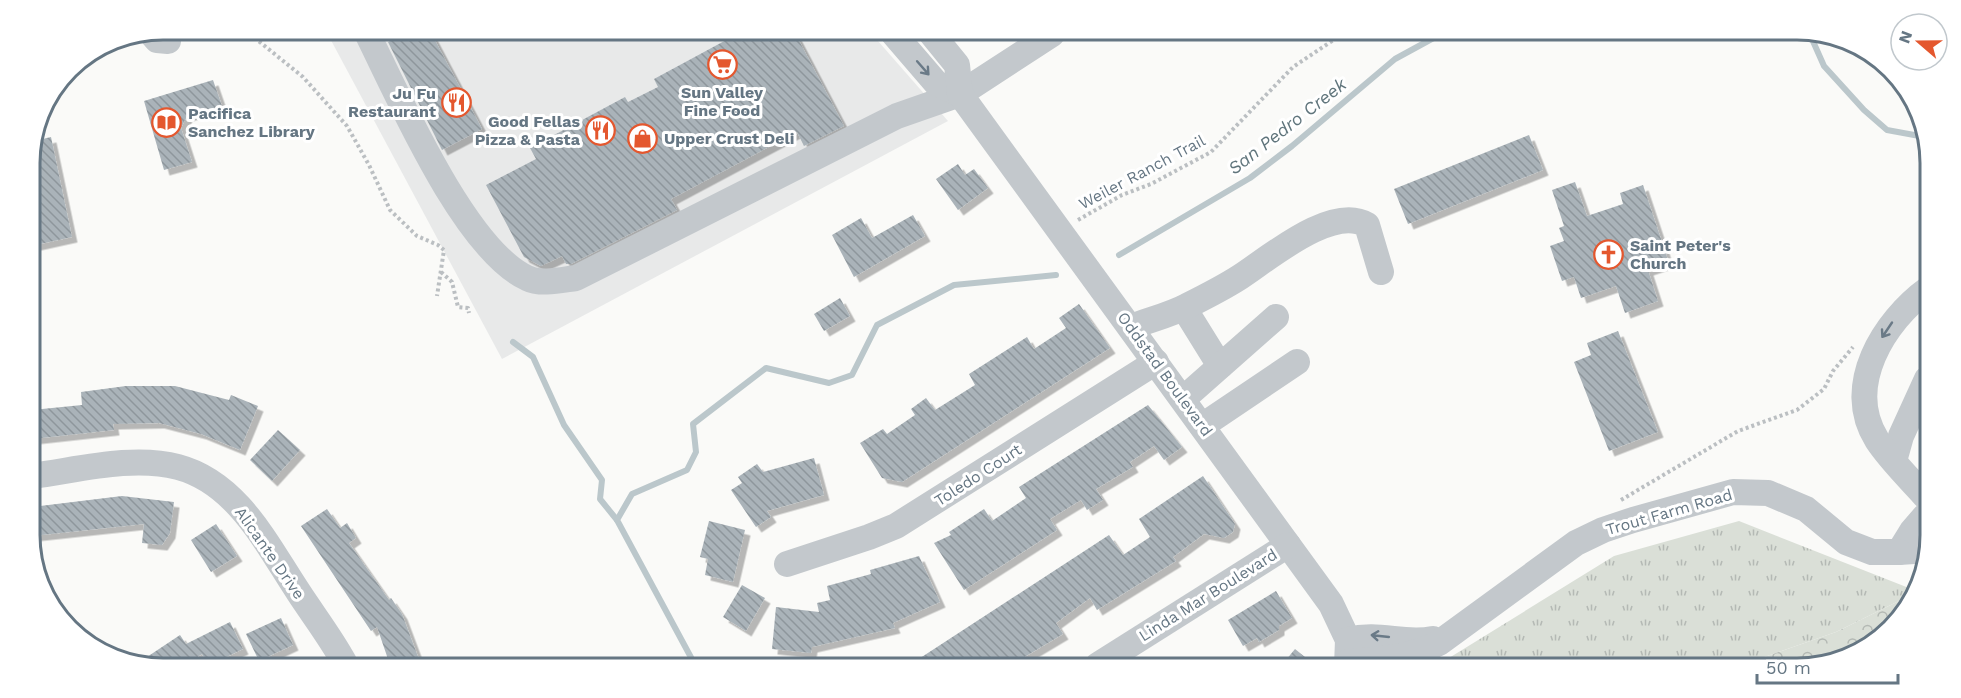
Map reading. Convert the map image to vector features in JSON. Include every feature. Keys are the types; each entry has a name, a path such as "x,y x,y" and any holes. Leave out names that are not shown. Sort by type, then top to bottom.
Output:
{"street":[{"path":"371,41 440,177 494,254 527,279 552,282 576,278 897,116 960,94 1042,40"},
{"name":"Oddstad Boulevard","path":"899,41 936,83 960,94 1131,327 1338,615 1348,656"},
{"name":"Oddstad Boulevard","path":"937,41 957,65 960,94"},
{"path":"1131,327 1184,308 1240,277 1278,249 1303,235 1348,220 1360,221 1367,225 1381,272"},
{"path":"1920,296 1900,312 1885,331 1872,357 1865,387 1867,414 1876,439 1920,490"},
{"path":"1184,308 1220,366"},
{"path":"1183,399 1276,317"},
{"name":"Toledo Court","path":"787,564 896,526 1156,362"},
{"path":"1202,426 1297,362"},
{"path":"1894,461 1901,436 1920,394"},
{"name":"Alicante Drive","path":"40,475 127,464 154,464 178,467 202,478 222,491 241,508 339,658"},
{"name":"Trout Farm Road","path":"1348,656 1415,653 1439,643 1551,559 1603,530 1732,492 1768,493 1806,509 1846,542 1872,552 1914,551 1919,547"},
{"path":"1899,552 1920,522"},
{"name":"Linda Mar Boulevard","path":"1110,657 1288,545"}],"path":[{"name":"Weiler Ranch Trail","path":"1059,231 1122,195 1151,184 1211,152 1293,67 1333,40"},
{"path":"258,41 303,77 346,126 369,165 390,210 417,236 431,241 444,250 436,296"},
{"path":"441,272 452,282 458,308 468,308 469,313"},
{"path":"1618,503 1738,430 1797,410 1824,389 1833,371 1859,339"}],"shaded area":[{"path":"331,41 878,41 948,121 502,359"}],"green space":[{"path":"1739,521 1908,588 1902,599 1836,632 1765,657 1450,657 1614,556"},
{"path":"1902,599 1872,632 1837,651 1805,657 1765,657 1836,632"}],"building":[{"path":"435,41 482,129 442,150 388,42"},
{"path":"725,41 799,41 844,126 804,146 797,132 671,199 677,210 571,264 566,264 562,256 541,266 524,257 486,185 536,159 530,148 625,97 628,102 658,87 654,79"},
{"name":"Pacifica Sanchez Library","path":"213,80 222,106 187,116 181,128 192,162 164,170 144,101"},
{"path":"1529,135 1543,170 1408,224 1394,189"},
{"path":"51,137 72,237 41,244 41,156 43,139"},
{"path":"958,164 965,175 974,169 988,188 958,210 936,179"},
{"name":"Saint Peter's Church","path":"1575,182 1587,216 1623,204 1620,193 1643,185 1669,263 1648,270 1658,301 1625,313 1616,286 1581,298 1574,277 1562,281 1550,246 1564,241 1559,228 1564,226 1552,190"},
{"path":"913,215 925,236 854,277 832,235 861,218 872,238"},
{"path":"840,298 850,316 824,331 814,314"},
{"path":"1079,304 1110,348 902,482 882,478 860,443 883,429 887,434 915,415 911,409 926,398 935,410 975,385 969,374 1027,337 1034,349 1066,328 1059,318"},
{"path":"1618,331 1658,432 1609,451 1574,362 1591,355 1587,343"},
{"path":"126,386 175,386 229,400 231,395 258,406 240,450 201,434 159,423 113,424 114,430 40,438 40,409 82,405 81,392"},
{"path":"1148,405 1182,447 1164,460 1154,446 1130,462 1133,467 1096,489 1103,500 1087,510 1081,500 1050,519 1057,530 964,590 934,543 951,535 949,532 984,509 992,521 1026,498 1019,487"},
{"path":"278,430 300,450 272,481 250,460"},
{"path":"814,458 824,495 767,511 771,517 756,527 731,490 742,483 738,477 757,464 763,472"},
{"path":"1203,476 1235,524 1233,532 1224,538 1204,534 1173,557 1176,561 1097,610 1090,598 1056,623 1063,634 1024,657 921,658 1109,535 1123,555 1150,537 1139,519"},
{"path":"122,496 174,502 170,533 162,545 142,543 144,524 40,535 40,506"},
{"path":"327,509 340,528 347,523 356,538 349,543 389,600 391,598 402,614 418,658 388,658 377,627 371,631 301,526"},
{"path":"709,521 745,530 733,582 705,575 708,559 700,557"},
{"path":"216,524 237,556 211,572 191,540"},
{"path":"919,556 940,602 893,623 895,628 812,647 811,653 772,649 776,607 819,612 817,603 830,600 827,586 871,574 870,570"},
{"path":"742,585 765,598 746,631 723,617"},
{"path":"1276,591 1292,618 1279,626 1279,630 1259,642 1257,638 1243,646 1228,620"},
{"path":"281,618 293,645 266,658 258,658 246,634"},
{"path":"230,622 243,649 224,658 204,658 202,654 196,658 148,656 180,635 186,644"},
{"path":"1295,649 1305,657 1288,657"}],"waterway":[{"name":"San Pedro Creek","path":"1119,255 1250,178 1292,146 1395,59 1429,40"},
{"path":"1813,42 1824,66 1864,110 1887,130 1917,136"},
{"name":"San Pedro Creek","path":"691,658 617,520 632,494 687,470 696,452 693,424 766,368 829,383 852,375 877,325 954,285 1056,275"},
{"path":"513,342 533,357 564,425 602,480 600,499 617,520"}],"place":[{"name":"Sun Valley Fine Food","path":"722,64"},
{"name":"Ju Fu Restaurant","path":"457,102"},
{"name":"Pacifica Sanchez Library","path":"167,122"},
{"name":"Good Fellas Pizza & Pasta","path":"601,130"},
{"name":"Upper Crust Deli","path":"643,138"},
{"name":"Saint Peter's Church","path":"1609,254"}]}
